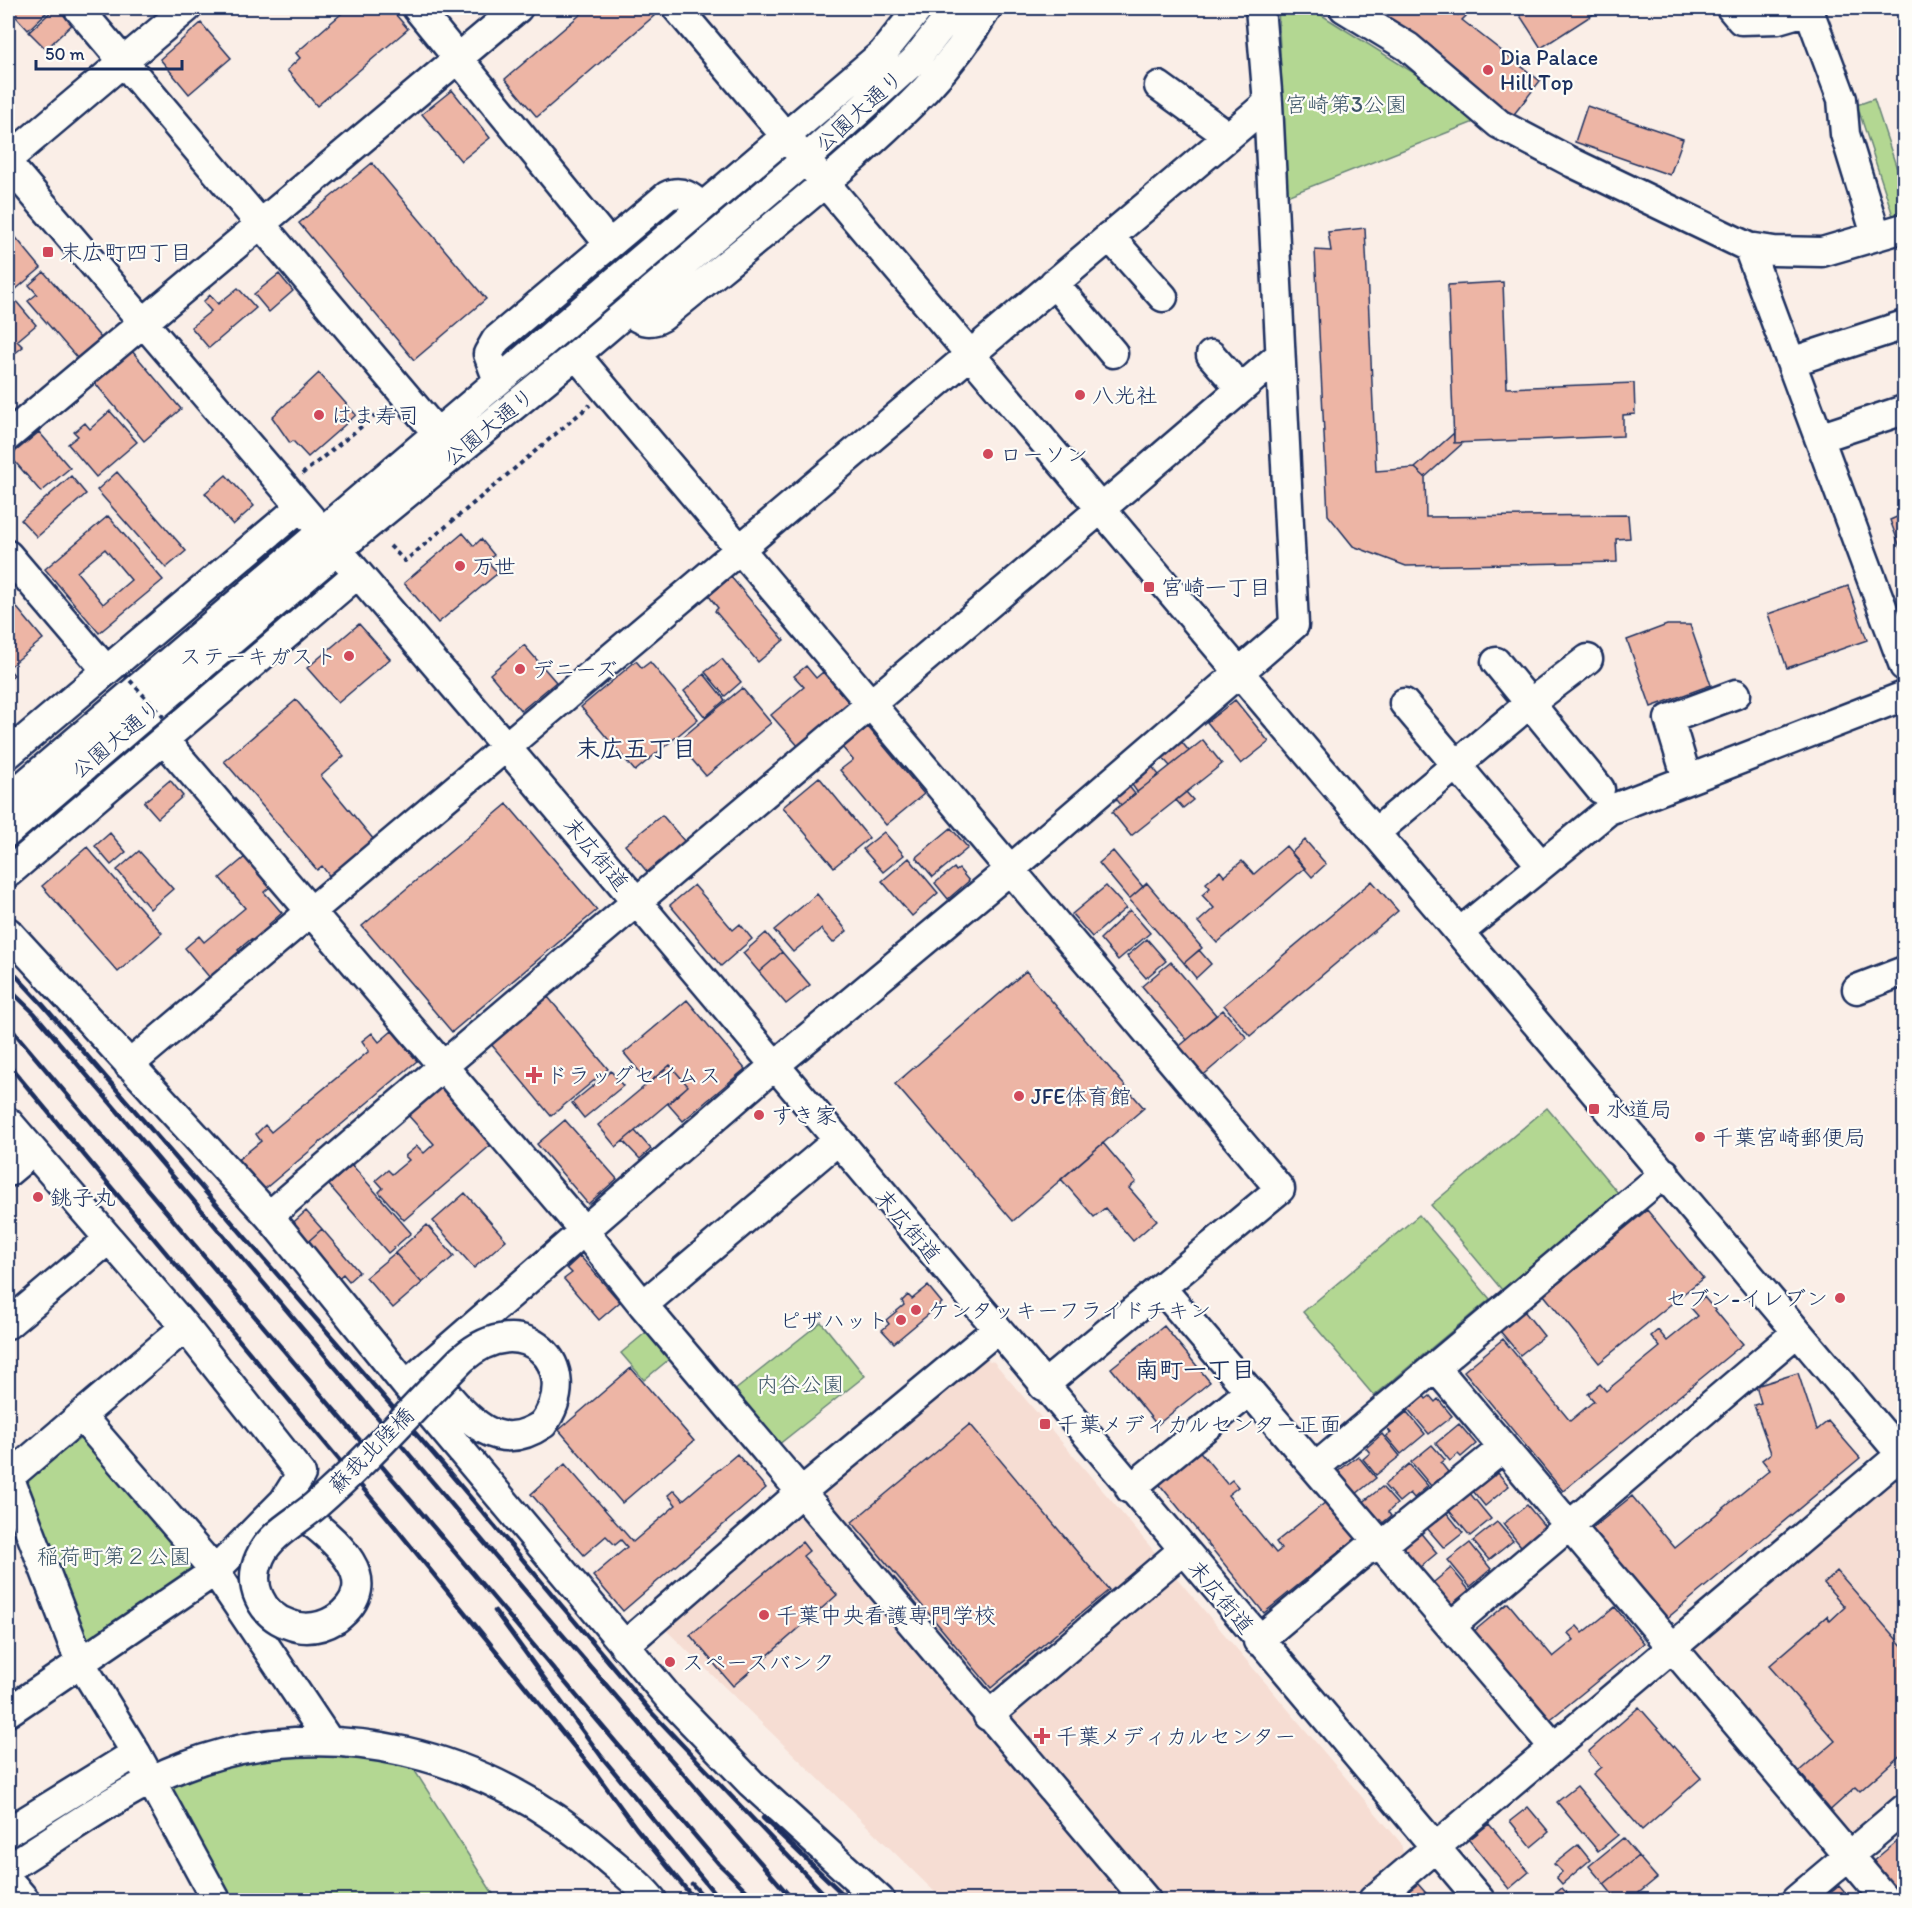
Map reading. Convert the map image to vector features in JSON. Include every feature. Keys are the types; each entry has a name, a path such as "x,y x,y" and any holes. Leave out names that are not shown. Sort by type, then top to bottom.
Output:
{"street":[{"path":"78,8 437,433"},
{"path":"8,159 187,8"},
{"path":"417,8 609,244"},
{"path":"8,436 518,8"},
{"path":"677,8 1665,1173 1796,1333 1904,1455 1553,1746 1374,1900"},
{"name":"公園大通り","path":"8,832 329,542 437,433 882,54 919,8"},
{"name":"公園大通り","path":"8,799 329,542 576,356 806,159 915,60 956,8"},
{"path":"628,311 642,321 649,322 662,317 826,182 912,105 938,77 964,45 987,8"},
{"path":"416,1377 774,1066 1012,868 1294,625 1268,103 1260,8"},
{"path":"1344,8 1408,47 1499,124 1573,163 1748,247 1774,251 1822,252 1905,228"},
{"path":"1731,8 1741,20 1778,19 1808,9 1842,99 1845,134 1876,235"},
{"path":"1159,86 1228,136"},
{"path":"129,1065 308,911 507,748 969,354 1268,103"},
{"name":"末広街道","path":"8,165 356,575 507,748 1258,1641 1480,1900"},
{"path":"498,381 488,354 496,340 672,194 687,195 701,206"},
{"path":"1109,236 1163,297"},
{"path":"1748,247 1905,666"},
{"path":"1054,283 1113,353"},
{"path":"1791,362 1905,325"},
{"path":"1211,355 1241,389"},
{"path":"269,1216 440,1066 637,903 1102,510 1280,355"},
{"path":"576,356 1012,868 1280,1189 1043,1386"},
{"path":"1819,438 1905,410"},
{"path":"8,754 115,672 299,508"},
{"path":"8,555 115,672"},
{"path":"8,873 165,730 356,575"},
{"path":"1376,832 1529,704 1588,659"},
{"path":"1496,662 1600,789"},
{"path":"1687,779 1669,719 1736,694"},
{"path":"1460,932 1608,810 1905,696"},
{"path":"1404,703 1541,865"},
{"path":"165,730 308,911 584,1231 642,1305 1146,1900"},
{"path":"8,932 416,1377 624,1646 669,1698 751,1783 880,1900"},
{"path":"1857,989 1905,971"},
{"path":"8,1122 185,1327 301,1474 285,1501 215,1571 80,1662 11,1703"},
{"path":"642,1305 837,1141"},
{"path":"8,1172 33,1151"},
{"path":"1316,1467 1665,1173"},
{"path":"8,1324 109,1239"},
{"path":"1162,1289 1553,1746"},
{"path":"185,1327 8,1477 80,1662 136,1753 214,1900"},
{"path":"624,1646 800,1493 996,1330"},
{"path":"1451,1626 1796,1333"},
{"name":"蘇我北陸橋","path":"285,1501 301,1515 309,1521 342,1549 349,1556 356,1574 355,1594 346,1611 316,1628 295,1627 264,1608 255,1585 259,1559 268,1544 282,1531 300,1518 308,1511 317,1504 436,1385 444,1377 450,1371 456,1365 462,1359 476,1347 501,1337 515,1336 528,1341 547,1355 552,1364 557,1385 556,1403 543,1424 530,1433 509,1438 500,1437 473,1421 451,1398 444,1390 438,1383 431,1376 416,1377"},
{"path":"1436,1368 1886,1900"},
{"path":"1130,1489 1250,1391"},
{"path":"81,1416 215,1571 329,1741"},
{"path":"1258,1641 1365,1551 1381,1546 1503,1448"},
{"path":"988,1716 1182,1551"},
{"path":"8,1868 150,1780 185,1765 245,1748 329,1741 369,1744 412,1754 463,1767 494,1782 542,1807 585,1839 643,1898"},
{"path":"8,1832 136,1753"},
{"path":"1796,1900 1905,1809"},
{"path":"8,1880 25,1900"}],"path":[{"path":"390,546 405,561 593,403"},
{"path":"302,474 389,405 395,413"},
{"path":"115,672 165,730"}],"shaded area":[{"name":"千葉メディカルセンター","path":"981,1358 994,1362 1401,1843 1404,1858 1354,1900 943,1900 664,1628"},
{"path":"1903,1480 1904,1791 1854,1833 1841,1831 1693,1656 1692,1643 1891,1482"}],"green space":[{"name":"宮崎第3公園","path":"1278,8 1307,8 1320,14 1427,81 1474,122 1287,196"},
{"path":"1874,99 1904,190 1904,222 1896,225 1857,105"},
{"path":"667,208 681,210 502,362 502,347"},
{"path":"1547,1108 1618,1193 1502,1290 1431,1205"},
{"path":"1419,1215 1490,1299 1374,1396 1303,1312"},
{"name":"内谷公園","path":"821,1322 865,1376 778,1445 734,1391"},
{"path":"650,1329 673,1356 644,1380 621,1353"},
{"name":"稲荷町第２公園","path":"85,1435 195,1567 88,1641 25,1481"},
{"path":"261,1751 408,1760 497,1900 227,1900 168,1791 175,1777"}],"building":[{"path":"8,8 43,8 47,12 28,30"},
{"path":"55,8 67,8 78,19 46,49 29,32"},
{"path":"348,8 390,8 408,29 317,106 287,70 300,58 296,53"},
{"path":"588,8 647,8 654,16 537,117 505,79"},
{"name":"Dia Palace Hill Top","path":"1368,8 1448,8 1458,15 1461,10 1467,15 1462,20 1540,81 1511,118"},
{"path":"1528,8 1603,8 1541,48 1519,14"},
{"path":"201,23 231,58 189,94 160,59"},
{"path":"452,90 490,138 461,161 422,114"},
{"path":"1587,106 1683,139 1670,175 1575,142"},
{"path":"372,163 486,299 414,360 299,223"},
{"path":"8,228 41,268 8,296"},
{"path":"1365,228 1376,471 1415,468 1425,477 1426,517 1628,515 1630,538 1616,539 1617,562 1406,566 1353,546 1328,515 1315,250 1331,251 1328,232"},
{"path":"44,272 101,338 77,358 28,301 37,294 29,285"},
{"path":"279,274 293,291 269,312 254,294"},
{"path":"1503,282 1507,388 1634,383 1635,414 1623,415 1623,436 1454,443 1448,285"},
{"path":"238,288 256,308 209,348 191,327 211,311 203,302 210,295 218,304"},
{"path":"15,300 36,325 17,341 23,347 10,357 8,354 8,306"},
{"path":"132,351 181,409 144,441 94,382"},
{"path":"319,373 356,415 308,457 293,441 290,443 272,417"},
{"path":"110,411 137,442 96,477 68,444 78,436 74,432 85,423 90,429"},
{"path":"39,432 70,468 41,492 10,456"},
{"path":"1454,433 1454,443 1463,443 1425,477 1415,468"},
{"path":"117,472 186,551 166,568 97,490"},
{"path":"226,475 254,506 233,525 205,493"},
{"path":"71,476 86,494 37,537 21,520"},
{"path":"1904,514 1904,545 1900,547 1890,520"},
{"path":"108,516 163,580 99,633 45,569","holes":["105,549 131,580 103,604 77,572"]},
{"path":"463,533 474,546 481,539 494,555 487,561 498,573 438,623 404,583"},
{"path":"731,577 784,640 758,662 715,611 718,608 709,596"},
{"path":"1848,586 1867,640 1787,668 1768,614"},
{"path":"8,597 43,639 8,668"},
{"path":"359,624 390,659 338,703 307,668"},
{"path":"1667,625 1690,625 1711,685 1651,707 1627,640"},
{"path":"524,645 556,682 521,711 490,674"},
{"path":"722,659 741,682 725,696 705,672"},
{"path":"636,661 642,668 650,662 698,719 635,771 581,707"},
{"path":"806,666 816,678 823,672 851,705 800,748 771,715 804,687 794,676"},
{"path":"8,668 14,675 8,680"},
{"path":"704,674 725,700 705,717 684,691"},
{"path":"742,688 771,723 706,776 677,742"},
{"path":"296,700 344,756 321,776 374,840 330,877 322,866 317,870 224,761"},
{"path":"1235,700 1269,742 1241,764 1207,722"},
{"path":"868,727 924,794 886,825 840,770 853,760 843,748"},
{"path":"1180,740 1189,751 1170,766 1161,756"},
{"path":"1203,740 1222,764 1131,836 1112,812"},
{"path":"1151,765 1159,775 1137,792 1130,782"},
{"path":"819,777 869,838 834,867 783,807"},
{"path":"170,780 183,796 158,818 144,802"},
{"path":"1128,785 1135,794 1121,805 1114,796"},
{"path":"1186,792 1193,800 1183,808 1176,800"},
{"path":"507,804 597,910 452,1032 362,926"},
{"path":"662,815 685,842 648,873 625,845"},
{"path":"951,828 968,848 933,877 916,857"},
{"path":"884,832 904,855 883,872 863,849"},
{"path":"110,833 126,852 111,865 95,846"},
{"path":"1305,840 1326,864 1312,877 1291,853"},
{"path":"1286,846 1305,868 1217,943 1198,922 1214,908 1202,895 1210,888 1206,883 1220,871 1224,876 1242,861 1254,874"},
{"path":"87,847 162,933 118,972 42,886"},
{"path":"139,851 173,889 150,909 117,870"},
{"path":"1113,851 1143,887 1129,899 1099,863"},
{"path":"245,857 270,887 264,892 282,913 268,925 271,929 254,943 251,939 238,950 240,953 210,978 185,948 199,936 204,942 245,908 220,878"},
{"path":"909,858 938,893 912,916 882,881"},
{"path":"954,868 956,871 959,869 969,881 948,899 935,883"},
{"path":"1372,881 1398,911 1250,1036 1224,1005"},
{"path":"1147,883 1202,948 1184,963 1129,899"},
{"path":"694,885 733,930 740,924 752,939 721,966 670,905"},
{"path":"1106,886 1126,908 1092,937 1072,914"},
{"path":"817,894 847,931 833,943 821,929 793,952 774,930"},
{"path":"1130,910 1150,933 1118,960 1100,939"},
{"path":"766,933 782,952 759,972 743,953"},
{"path":"1147,939 1166,961 1146,978 1127,956"},
{"path":"1199,950 1211,964 1196,978 1184,963"},
{"path":"782,952 810,985 786,1004 759,972"},
{"path":"1171,962 1216,1015 1187,1040 1142,986"},
{"name":"JFE体育館","path":"1026,971 1144,1108 1013,1221 895,1084"},
{"path":"548,997 608,1069 551,1116 491,1044"},
{"path":"687,1000 745,1069 683,1121 668,1104 688,1086 670,1065 649,1083 624,1053"},
{"path":"1223,1010 1247,1038 1200,1078 1176,1049"},
{"path":"392,1031 417,1061 261,1192 235,1162 261,1141 256,1134 265,1125 271,1132 369,1051 362,1041 372,1033 379,1042"},
{"path":"670,1065 688,1086 616,1147 598,1125"},
{"path":"611,1071 623,1086 584,1118 572,1103"},
{"path":"439,1086 491,1145 404,1220 379,1192 383,1188 376,1180 388,1170 392,1174 409,1160 405,1156 417,1146 424,1153 434,1144 407,1114"},
{"path":"565,1120 617,1179 588,1204 537,1144"},
{"path":"635,1131 651,1149 640,1159 623,1141"},
{"name":"JFE体育館","path":"1103,1143 1136,1182 1129,1188 1157,1220 1133,1241 1105,1208 1094,1217 1061,1179"},
{"path":"352,1165 411,1233 388,1253 329,1185"},
{"path":"465,1193 506,1240 474,1268 433,1221"},
{"path":"1647,1210 1703,1278 1599,1363 1544,1295"},
{"path":"306,1211 322,1229 303,1246 287,1228"},
{"path":"427,1225 454,1256 422,1283 395,1253"},
{"path":"322,1229 359,1272 349,1281 343,1274 334,1282 303,1246"},
{"path":"395,1253 422,1283 393,1308 366,1277"},
{"path":"580,1256 620,1302 599,1320 564,1279 572,1273 567,1268"},
{"path":"928,1286 942,1303 894,1343 882,1330 889,1324 886,1320 904,1305 902,1301 908,1295 912,1299"},
{"path":"1704,1297 1743,1344 1563,1491 1464,1371 1503,1339 1570,1421 1594,1401 1588,1394 1600,1384 1606,1391 1660,1347 1651,1336 1658,1330 1667,1341 1698,1316 1691,1308"},
{"path":"1524,1311 1544,1336 1520,1355 1500,1331"},
{"path":"1164,1326 1210,1382 1157,1425 1111,1368"},
{"path":"631,1368 694,1441 622,1503 559,1430"},
{"path":"1798,1373 1817,1430 1828,1421 1860,1458 1665,1620 1590,1530 1632,1496 1675,1548 1770,1470 1762,1460 1771,1453 1754,1405 1761,1403 1756,1386"},
{"path":"1424,1396 1426,1399 1430,1396 1435,1402 1438,1399 1452,1416 1429,1434 1408,1409"},
{"path":"1407,1412 1425,1434 1401,1454 1386,1436 1391,1433 1387,1428"},
{"path":"970,1424 1109,1590 991,1688 852,1522"},
{"path":"1459,1424 1476,1444 1461,1457 1458,1454 1450,1461 1436,1443"},
{"path":"1382,1434 1400,1456 1376,1475 1363,1459 1370,1453 1366,1448"},
{"path":"1432,1445 1445,1460 1441,1463 1448,1472 1431,1486 1411,1462"},
{"path":"1197,1448 1227,1484 1232,1480 1238,1487 1228,1495 1276,1553 1281,1549 1276,1542 1326,1502 1356,1538 1264,1613 1156,1480"},
{"path":"737,1454 766,1488 623,1611 593,1576 627,1547 621,1540 615,1545 606,1536 584,1555 531,1494 565,1464 633,1542 676,1505 668,1495 674,1490 683,1500"},
{"path":"1358,1456 1376,1478 1356,1494 1337,1472"},
{"path":"1409,1464 1428,1486 1414,1498 1410,1493 1399,1502 1384,1485"},
{"path":"1489,1469 1495,1476 1498,1473 1509,1486 1485,1506 1469,1486"},
{"path":"1382,1487 1397,1504 1388,1512 1391,1516 1379,1526 1361,1504"},
{"path":"1468,1491 1491,1519 1470,1536 1447,1508"},
{"path":"1527,1505 1546,1528 1525,1551 1503,1524"},
{"path":"1446,1512 1463,1533 1444,1548 1427,1528"},
{"path":"1497,1522 1513,1541 1489,1560 1473,1541"},
{"path":"1419,1531 1437,1553 1414,1572 1396,1550"},
{"name":"千葉中央看護専門学校","path":"802,1542 809,1551 803,1556 837,1595 733,1686 690,1635"},
{"path":"1470,1543 1491,1569 1470,1587 1448,1560"},
{"path":"1451,1568 1469,1590 1447,1608 1429,1586"},
{"path":"1837,1571 1904,1648 1904,1752 1860,1791 1856,1787 1825,1815 1814,1803 1821,1797 1799,1772 1835,1741 1769,1666 1827,1616 1830,1621 1845,1607 1824,1583"},
{"path":"1508,1603 1553,1657 1574,1640 1568,1633 1577,1626 1583,1633 1615,1607 1644,1643 1547,1722 1473,1632"},
{"path":"1639,1707 1701,1778 1642,1830 1593,1774 1601,1767 1588,1752"},
{"path":"1577,1786 1618,1835 1598,1851 1557,1802"},
{"path":"1528,1807 1549,1832 1531,1847 1510,1821"},
{"path":"1489,1824 1529,1872 1509,1889 1469,1840"},
{"path":"1904,1835 1904,1900 1872,1862"},
{"path":"1623,1838 1638,1856 1604,1884 1589,1866"},
{"path":"1578,1845 1590,1860 1562,1884 1556,1877 1562,1872 1554,1864"},
{"path":"1638,1856 1657,1878 1630,1900 1617,1900 1604,1884"},
{"path":"1418,1884 1432,1900 1397,1900"},
{"path":"1839,1886 1851,1900 1822,1900"},
{"path":"1562,1888 1573,1900 1547,1900"}],"railway":[{"path":"8,967 443,1465 652,1713 830,1900"},
{"path":"8,988 34,1013 561,1633 793,1900"},
{"path":"8,1025 719,1864 756,1900"},
{"path":"8,1064 387,1517 598,1776 636,1828 695,1900"},
{"path":"495,1611 601,1756 720,1900"},
{"path":"763,1818 849,1900"},
{"path":"692,1884 707,1900"}],"place":[{"name":"Dia Palace Hill Top","path":"1488,70"},
{"name":"末広町四丁目","path":"48,252"},
{"name":"八光社","path":"1080,395"},
{"name":"はま寿司","path":"319,415"},
{"name":"ローソン","path":"988,454"},
{"name":"万世","path":"460,566"},
{"name":"宮崎一丁目","path":"1149,587"},
{"name":"ステーキガスト","path":"349,656"},
{"name":"デニーズ","path":"520,669"},
{"name":"ドラッグセイムス","path":"534,1075"},
{"name":"JFE体育館","path":"1019,1096"},
{"name":"水道局","path":"1594,1109"},
{"name":"すき家","path":"759,1115"},
{"name":"千葉宮崎郵便局","path":"1700,1137"},
{"name":"銚子丸","path":"38,1197"},
{"name":"セブン-イレブン","path":"1840,1298"},
{"name":"ケンタッキーフライドチキン","path":"916,1310"},
{"name":"ピザハット","path":"901,1320"},
{"name":"千葉メディカルセンター正面","path":"1045,1424"},
{"name":"千葉中央看護専門学校","path":"764,1615"},
{"name":"スペースバンク","path":"670,1662"},
{"name":"千葉メディカルセンター","path":"1042,1736"}],"district":[{"name":"末広五丁目","path":"636,748"},
{"name":"南町一丁目","path":"1195,1369"}]}
